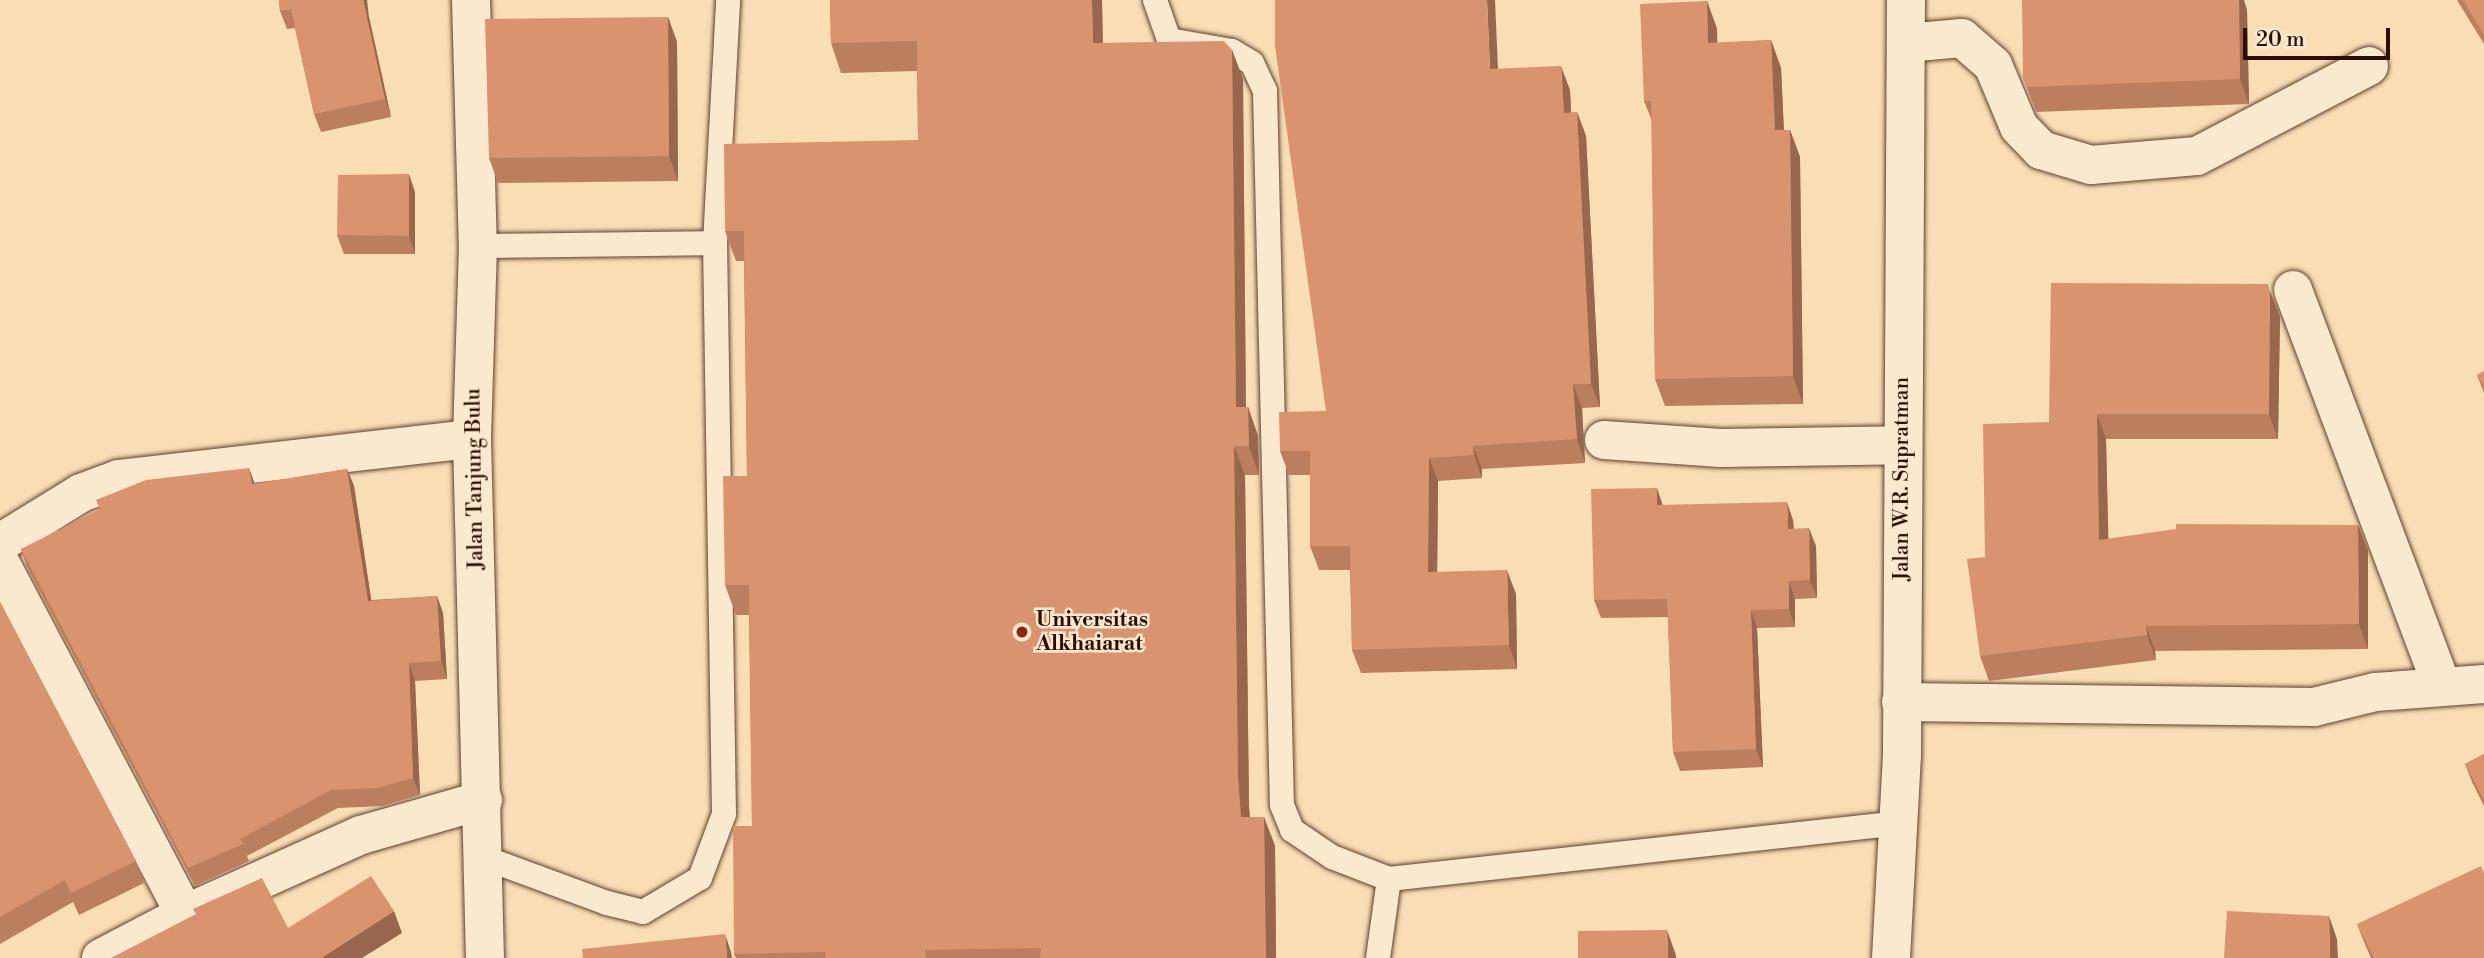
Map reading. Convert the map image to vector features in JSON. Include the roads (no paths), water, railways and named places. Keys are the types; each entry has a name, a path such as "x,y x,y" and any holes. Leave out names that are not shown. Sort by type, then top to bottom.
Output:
{"street":[{"name":"Jalan Tanjung Bulu","path":"471,0 478,246 471,439 485,858 485,958"},
{"name":"Jalan W.R. Supratman","path":"1891,958 1900,823 1906,0"},
{"path":"1906,43 1962,38 1993,65 2020,127 2041,150 2091,165 2197,156 2369,66"},
{"path":"2293,290 2442,686"},
{"path":"0,543 81,493 119,479 471,439"},
{"path":"1604,440 1721,448 1902,445"},
{"path":"0,562 185,914"},
{"path":"1901,702 2314,706 2375,692 2484,684"},
{"path":"102,958 185,914 361,835 483,800"}],"lane":[{"path":"485,858 607,904 643,912 700,878 714,849 724,814 715,243 728,0"},
{"path":"1155,0 1169,40 1232,51 1252,63 1265,91 1282,805 1292,830 1332,857 1389,879 1900,823"},
{"path":"478,246 715,243"},
{"path":"1378,958 1389,879"}],"place":[{"name":"Universitas Alkhaiarat","path":"1022,632"}]}
